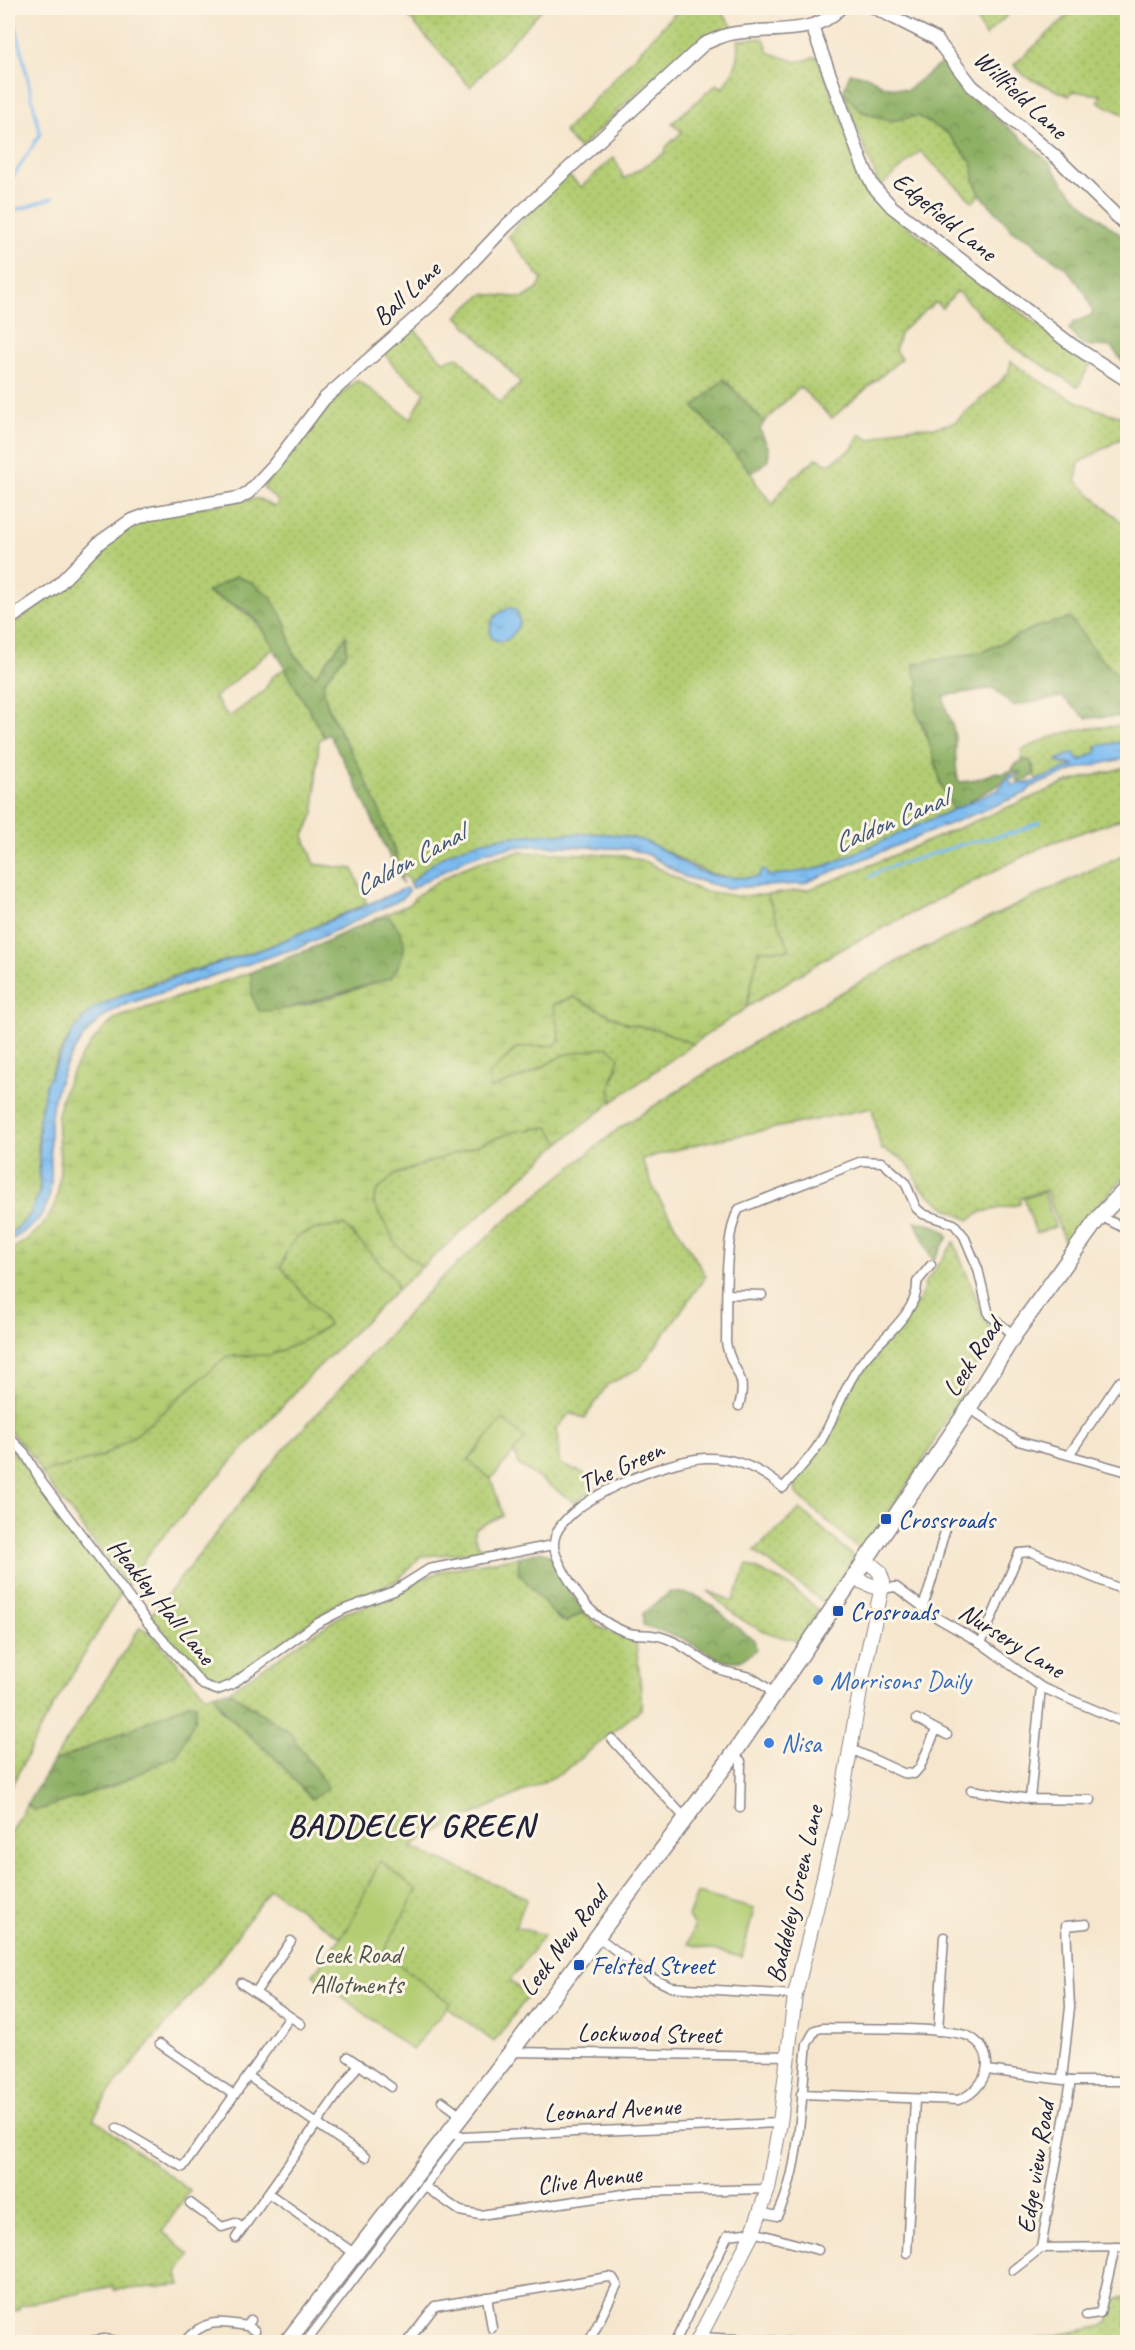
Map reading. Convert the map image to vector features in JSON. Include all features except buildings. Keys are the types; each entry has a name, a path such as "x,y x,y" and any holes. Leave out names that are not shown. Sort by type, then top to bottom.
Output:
{"highway":[{"name":"Leek Road","path":"865,1559 969,1408 1014,1335 1100,1216 1128,1187"},
{"name":"Leek New Road","path":"288,2343 354,2253 455,2134 461,2115 511,2052 733,1755 865,1559"}],"main road":[{"path":"853,1578 880,1591 883,1582 879,1571 865,1559"},
{"name":"Baddeley Green Lane","path":"698,2340 753,2232 768,2189 780,2123 795,1995 839,1815 849,1748 880,1591"}],"street":[{"name":"Ball Lane","path":"8,620 56,587 100,542 130,521 151,513 239,498 249,492 274,465 324,399 429,306 506,226 704,44 729,34 812,26 826,21 840,8"},
{"name":"Willfield Lane","path":"875,8 936,39 972,86 1058,159 1128,227"},
{"name":"Edgefield Lane","path":"812,26 862,163 873,186 892,207 1044,323 1128,381"},
{"path":"739,1406 744,1388 740,1374 728,1353 727,1294 734,1217 739,1209 862,1161 882,1162 896,1171 905,1182 916,1208 923,1214 954,1224 964,1236 978,1269 989,1315 1014,1335"},
{"path":"1100,1216 1128,1230"},
{"name":"The Green","path":"553,1545 556,1533 572,1512 595,1495 676,1461 706,1458 738,1462 764,1472 783,1488 819,1444 866,1356 882,1343 911,1304 918,1294 917,1282 931,1265"},
{"path":"727,1294 762,1294"},
{"path":"1069,1455 1119,1382 1128,1378"},
{"path":"969,1408 1018,1441 1128,1472"},
{"name":"Heakley Hall Lane","path":"8,1436 24,1452 41,1481 148,1623 203,1685 217,1690 231,1685 316,1624 345,1609 394,1591 429,1569 553,1545"},
{"path":"922,1607 930,1590 936,1557 945,1532"},
{"path":"553,1545 569,1580 591,1610 610,1624 631,1634 662,1637 720,1670 752,1678 774,1694"},
{"path":"981,1643 1019,1553 1031,1552 1128,1592"},
{"name":"Nursery Lane","path":"880,1591 896,1587 922,1607 981,1643 1041,1687 1128,1724"},
{"path":"1030,1799 1041,1687"},
{"path":"917,1719 946,1735"},
{"path":"849,1748 903,1773 914,1774 920,1767 936,1730"},
{"path":"618,1741 685,1818"},
{"path":"733,1755 741,1761 740,1808"},
{"path":"971,1790 1030,1799 1091,1800"},
{"name":"Edge view Road","path":"1086,1924 1066,1926 1070,2007 1066,2080 1041,2248 1128,2247"},
{"path":"597,1936 650,1977 671,1987 795,1995"},
{"path":"938,2031 944,1937"},
{"path":"255,1993 291,1941"},
{"path":"241,1983 301,2025"},
{"path":"117,2128 183,2167 290,2017"},
{"path":"760,2212 777,2216 782,2206 792,2164 806,2047 809,2036 814,2030 822,2028 938,2031 969,2037 983,2050 987,2070 982,2084 968,2097 958,2100 801,2094"},
{"path":"160,2044 234,2095"},
{"name":"Lockwood Street","path":"511,2052 788,2051 806,2047"},
{"path":"348,2057 391,2087"},
{"path":"236,2238 239,2226 268,2193 359,2064"},
{"path":"987,2070 1066,2080 1128,2080"},
{"path":"248,2076 365,2157"},
{"path":"908,2253 915,2099"},
{"path":"442,2101 461,2115"},
{"name":"Leonard Avenue","path":"455,2134 780,2123"},
{"name":"Leek New Road","path":"306,2343 424,2186 455,2134"},
{"name":"Clive Avenue","path":"424,2186 460,2211 480,2215 637,2193 768,2189"},
{"path":"268,2193 354,2253"},
{"path":"190,2204 222,2228 239,2226"},
{"path":"675,2343 728,2235 753,2232 818,2250"},
{"path":"1086,2315 1100,2313 1115,2247"},
{"path":"1013,2270 1041,2248"},
{"path":"407,2343 435,2306 608,2277 614,2278 617,2285 589,2343"},
{"path":"487,2297 492,2328"},
{"path":"184,2343 196,2328 212,2322 251,2326"},
{"path":"86,2343 104,2339 123,2343"},
{"path":"698,2340 790,2343"}],"green space":[{"path":"401,8 543,8 470,87"},
{"path":"680,8 718,8 734,28 717,32 697,43 676,59 631,98 579,149 564,132"},
{"path":"971,8 1015,8 985,36"},
{"path":"1076,8 1127,8 1127,116 1098,102 1101,95 1072,91 1069,96 1026,77 1014,65"},
{"path":"761,38 765,40 768,52 797,62 817,57 867,184 863,190 872,200 877,198 892,214 970,276 1091,363 1078,387 1013,347 957,291 942,308 935,302 901,332 895,350 901,359 832,418 800,387 764,422 724,379 694,407 752,473 756,483 773,505 787,485 817,458 829,464 852,449 860,434 870,440 900,428 936,427 955,422 1000,382 1009,371 1011,361 1066,396 1097,409 1127,417 1127,435 1079,463 1076,481 1127,527 1127,684 1099,657 1070,619 1036,627 982,652 914,664 914,672 919,682 916,711 936,759 942,787 954,809 866,850 812,870 779,876 729,877 702,870 654,845 630,837 602,834 543,834 501,838 460,848 425,869 410,885 407,877 401,876 396,852 324,697 323,683 347,652 347,637 315,676 294,655 285,622 236,576 207,593 230,604 254,620 274,648 214,698 229,717 264,691 271,678 285,668 324,737 319,740 314,813 304,836 315,864 353,869 367,904 267,947 168,978 117,997 82,1020 59,1054 45,1093 39,1120 40,1183 38,1197 33,1211 23,1223 8,1234 8,627 62,590 90,558 102,554 109,541 123,530 167,514 251,499 260,499 274,507 279,502 263,487 326,408 357,380 411,419 425,392 394,366 384,353 413,328 443,361 458,357 500,403 521,383 457,316 483,294 524,298 538,289 542,280 508,236 533,207 568,175 581,187 614,157 624,179 665,153 666,147 682,132 672,123 717,84 722,88 730,77 736,66 738,40"},
{"path":"943,62 961,87 1050,163 1075,196 1127,240 1127,366 1111,347 1082,345 1069,329 1073,323 1093,314 1086,294 1066,268 1041,251 1033,241 1014,232 980,194 974,180 973,164 947,133 918,116 890,121 861,111 843,92 850,73 867,76 884,86 907,90"},
{"path":"843,92 861,111 890,121 918,116 947,133 973,164 974,180 980,194 973,202 920,151 880,187"},
{"path":"724,379 764,422 760,430 769,449 768,461 752,473 694,407"},
{"path":"236,576 253,583 270,596 285,622 294,655 315,676 346,636 347,652 323,683 324,693 334,720 376,802 389,835 403,885 353,778 329,734 324,737 260,624 245,610 207,592"},
{"path":"1070,618 1099,657 1127,684 1127,716 1086,718 1062,697 1013,706 993,688 944,696 954,734 959,782 971,781 997,772 1002,774 1012,770 1019,762 1027,760 1030,760 1035,774 1027,780 1018,782 1016,779 1021,772 1012,772 999,785 969,801 969,811 962,812 952,808 942,787 926,731 916,711 919,682 914,672 914,664 982,652 1036,627"},
{"path":"1127,726 1127,741 1096,748 1097,752 1080,762 1078,758 1061,764 1076,765 1039,780 1033,775 1034,767 1030,761 1022,760 1022,750 1061,734 1098,727"},
{"path":"1127,767 1127,817 1050,843 974,881 832,954 746,1008 759,950 789,949 767,895 809,889 1068,782"},
{"path":"519,852 623,855 647,862 699,890 736,896 767,895 790,950 759,950 746,1008 693,1044 662,1031 626,1023 574,997 553,1004 560,1041 554,1045 516,1048 489,1075 490,1089 532,1073 563,1055 608,1047 619,1057 610,1087 612,1102 560,1143 548,1127 516,1131 394,1175 377,1191 373,1203 398,1247 422,1267 397,1290 395,1279 344,1225 304,1233 291,1244 281,1267 329,1325 302,1341 271,1355 227,1356 137,1434 103,1456 41,1473 35,1460 8,1429 8,1251 37,1231 47,1220 53,1208 60,1180 59,1108 74,1068 88,1047 114,1019 251,972 252,997 259,1011 310,1004 391,978 403,953 401,932 389,916 370,921 410,904 415,897 452,873 490,859"},
{"path":"1127,853 1127,1174 1102,1202 1068,1252 1046,1190 1021,1198 1020,1204 982,1212 969,1220 945,1207 919,1186 914,1172 900,1157 881,1149 872,1108 702,1143 642,1159 655,1192 706,1276 640,1368 607,1385 585,1418 570,1413 556,1429 562,1465 584,1473 595,1489 574,1502 518,1464 514,1452 525,1438 468,1460 491,1479 503,1515 476,1528 474,1535 478,1544 487,1552 421,1556 398,1580 329,1609 228,1680 218,1683 210,1680 151,1620 151,1615 278,1456 434,1285 498,1227 618,1129 765,1035 898,961"},
{"path":"389,916 401,932 404,946 401,960 391,978 279,1011 259,1011 252,997 251,972 310,949 370,921"},
{"path":"574,997 626,1023 662,1031 693,1044 612,1102 610,1087 618,1067 564,1055 532,1073 490,1090 489,1075 516,1048 554,1045 560,1041 553,1005"},
{"path":"548,1127 560,1143 422,1267 398,1247 373,1203 377,1191 394,1175 516,1131"},
{"path":"1044,1192 1055,1227 1036,1233 1024,1198"},
{"path":"915,1221 939,1227 948,1237 933,1261"},
{"path":"344,1225 395,1279 397,1290 314,1371 152,1549 127,1586 41,1473 103,1456 137,1434 227,1356 271,1355 302,1341 329,1325 281,1267 296,1237 311,1230"},
{"path":"954,1242 984,1318 994,1335 919,1468 861,1551 796,1493 794,1478 844,1402 868,1358 885,1344 921,1298 925,1283"},
{"path":"503,1419 525,1439 491,1479 468,1460"},
{"path":"12,1449 120,1595 45,1720 8,1793 8,1454"},
{"path":"800,1509 854,1557 824,1603 754,1551"},
{"path":"541,1551 551,1556 562,1578 585,1612 566,1622 548,1608 518,1573 519,1557"},
{"path":"519,1557 519,1573 559,1620 566,1622 585,1612 599,1627 636,1641 641,1683 641,1709 562,1773 421,1839 411,1847 527,1898 515,1927 544,1935 510,1981 529,1995 494,2042 447,2007 450,2003 382,1953 417,1890 348,1928 341,1938 270,1889 218,1962 112,2088 93,2118 190,2191 162,2231 190,2255 178,2273 181,2285 114,2290 113,2286 19,2306 19,2310 8,2312 8,1839 27,1804 35,1811 112,1786 177,1755 195,1719 196,1704 190,1703 52,1763 140,1627 151,1633 206,1696 213,1693 222,1710 275,1758 312,1798 292,1734 229,1691 345,1613 388,1599 421,1579 448,1569"},
{"path":"747,1564 785,1583 819,1610 798,1641 771,1634 749,1624 708,1591 733,1601"},
{"path":"670,1592 692,1595 706,1601 746,1635 754,1639 756,1650 740,1661 722,1661 684,1639 643,1625 643,1613"},
{"path":"229,1691 291,1734 328,1788 312,1799 274,1757 225,1712 213,1693"},
{"path":"190,1703 196,1704 195,1719 177,1755 112,1786 35,1811 27,1804 52,1763"},
{"name":"Leek Road Allotments","path":"380,1861 417,1890 383,1953 450,2003 412,2050 313,1974 348,1928"},
{"path":"697,1893 754,1909 742,1957 688,1944 694,1926 688,1917"},
{"path":"1127,2297 1127,2342 1037,2342 1037,2339 1103,2326 1109,2321 1109,2300"}],"water":[{"path":"509,608 516,609 520,622 515,631 506,640 491,638 490,627 493,619"},
{"path":"1127,741 1127,758 1077,769 1031,787 1026,793 802,884 726,888 685,877 649,855 631,849 522,846 488,851 466,859 412,888 410,885 425,869 461,848 502,838 545,834 586,833 633,838 657,847 695,869 718,876 758,877 764,870 769,876 811,870 828,865 998,790 1010,776 1017,774 1010,781 1011,785 1033,782 1075,765 1058,763 1057,760 1073,753 1080,761 1097,752 1097,746"},
{"path":"406,888 409,891 402,899 302,946 121,1006 91,1028 69,1060 55,1096 50,1132 51,1181 45,1209 33,1224 8,1242 8,1234 17,1229 29,1216 40,1191 39,1120 46,1084 73,1031 92,1009 124,994 266,948"}],"waterway":[{"path":"8,185 40,134 12,8"},
{"path":"8,207 19,209 53,198"},
{"path":"870,877 881,870 963,844 1017,832 1040,822"}],"place":[{"name":"Crossroads","path":"886,1519"},
{"name":"Crosroads","path":"838,1611"},
{"name":"Morrisons Daily","path":"818,1680"},
{"name":"Nisa","path":"769,1743"},
{"name":"Felsted Street","path":"579,1965"}],"district":[{"name":"BADDELEY GREEN","path":"411,1825"}],"water label":[{"name":"Caldon Canal","path":"890,821"},
{"name":"Caldon Canal","path":"409,860"}]}
